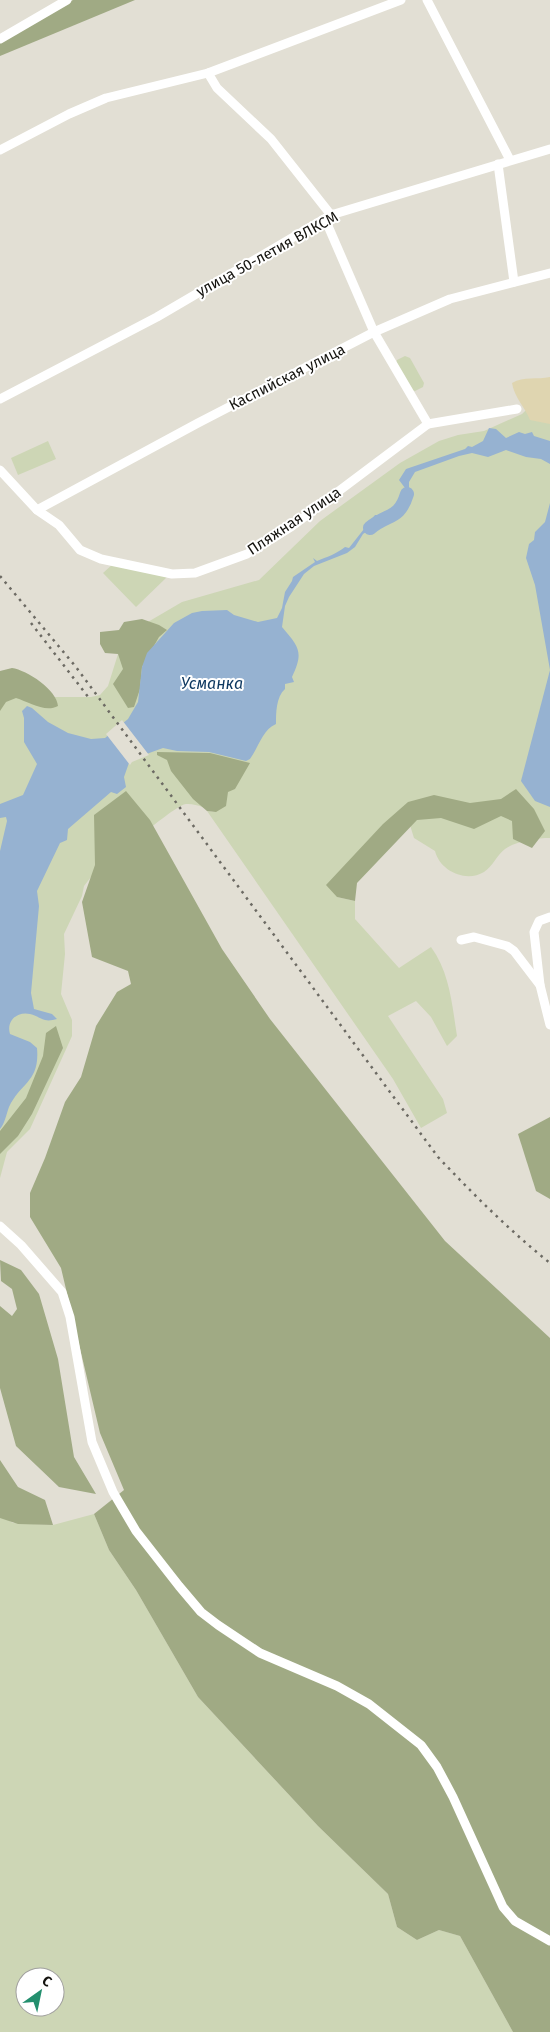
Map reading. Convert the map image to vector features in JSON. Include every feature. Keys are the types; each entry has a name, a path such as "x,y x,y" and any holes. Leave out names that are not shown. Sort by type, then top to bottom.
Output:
{"street":[{"path":"0,39 67,0"},
{"path":"0,150 69,114 106,98 208,73 401,0"},
{"path":"427,0 510,160"},
{"path":"208,73 217,88 271,138 328,217 374,332 428,424"},
{"name":"улица 50-летия ВЛКСМ","path":"0,399 157,317 328,217 550,149"},
{"path":"498,164 514,282"},
{"name":"Каспийская улица","path":"37,510 198,423 374,332 450,299 550,273"},
{"name":"Пляжная улица","path":"0,470 37,510 58,525 80,550 101,559 172,574 195,572 248,554 291,526 428,424 517,408"},
{"path":"550,917 538,922 534,932 540,985 550,1025"},
{"path":"461,940 474,937 507,946 514,951 540,985"},
{"path":"0,1226 21,1244 62,1292 70,1317 92,1442 113,1492 141,1538 195,1605 218,1625 260,1653 337,1686 369,1704 421,1746 437,1767 453,1797 503,1907 515,1921 550,1942"}],"green space":[{"path":"73,0 135,0 0,56 0,40"},
{"path":"405,356 410,358 424,383 423,387 415,391 410,390 395,365 397,360"},
{"path":"550,387 550,838 533,839 510,846 502,851 484,872 469,876 455,873 448,869 442,864 435,851 414,838 408,819 337,897 355,901 355,919 399,968 431,947 437,957 446,978 452,1001 457,1036 447,1046 431,1017 416,1001 388,1016 443,1099 447,1113 421,1128 393,1079 207,811 216,812 198,805 186,804 168,814 139,837 91,877 84,886 82,896 64,934 65,954 61,994 72,1020 72,1036 30,1129 7,1152 0,1178 0,692 48,697 91,697 100,695 108,686 118,654 141,626 182,602 259,580 320,521 400,463 439,441 458,435 484,431 522,414"},
{"path":"48,441 56,459 18,475 11,458"},
{"path":"113,564 167,577 136,607 103,573"},
{"path":"142,619 167,630 159,637 142,667 140,689 134,707 128,708 113,684 123,669 118,654 105,653 100,644 100,632 119,630 124,622"},
{"path":"12,668 33,677 47,687 58,706 42,708 16,698 6,702 0,711 0,671"},
{"path":"157,752 210,753 250,763 235,789 228,792 226,806 216,812 207,811 193,799 171,771 167,760 157,755"},
{"path":"516,789 534,809 545,831 532,848 513,839 512,821 501,816 474,829 441,818 417,820 357,883 355,901 337,897 326,885 383,824 408,802 434,795 470,803 501,799"},
{"path":"126,791 150,820 222,949 270,1019 445,1241 550,1338 550,2032 513,2032 460,1936 439,1930 417,1940 397,1927 388,1894 318,1826 198,1697 136,1590 109,1550 94,1514 124,1490 100,1433 61,1268 30,1217 30,1193 65,1102 81,1077 96,1026 117,992 131,984 128,971 92,957 82,902 95,865 94,815"},
{"path":"56,1026 63,1048 32,1114 18,1136 0,1154 0,1131 26,1098 43,1056 46,1033"},
{"path":"550,1117 550,1199 536,1191 518,1134"},
{"path":"0,1260 21,1270 39,1294 58,1359 74,1457 96,1494 59,1487 16,1446 0,1388 0,1306 12,1316 17,1309 12,1289 1,1281"},
{"path":"0,1460 18,1487 45,1500 53,1525 18,1524 0,1518"},
{"path":"94,1514 109,1550 136,1590 198,1697 318,1826 388,1894 397,1927 417,1940 439,1930 460,1936 513,2032 0,2032 0,1515 13,1523 53,1525"}],"sand":[{"path":"550,377 550,424 530,420 515,393 512,383 526,379"}],"water":[{"name":"Усманка","path":"489,428 496,429 506,438 519,432 525,434 532,432 534,436 550,441 550,464 541,459 526,457 506,450 488,457 472,453 459,456 415,472 409,482 409,495 405,506 363,534 355,547 347,553 314,566 304,574 285,606 282,627 298,650 298,661 292,677 294,682 285,684 285,689 277,705 276,724 267,730 250,759 246,761 209,752 177,751 163,748 130,760 124,777 126,787 117,794 111,792 68,829 67,840 60,843 37,891 39,906 31,993 34,1009 52,1014 57,1019 46,1020 25,1013 11,1021 10,1034 30,1042 37,1048 37,1059 33,1075 9,1107 0,1129 0,851 7,821 6,817 0,818 0,804 23,795 37,764 24,742 24,718 22,711 27,706 32,708 48,722 68,733 91,739 105,738 128,719 138,702 142,667 147,653 174,623 192,613 202,611 227,610 234,615 258,622 277,618 282,608 285,592 293,577 315,562 313,558 317,561 345,547 349,548 375,515 388,516 395,511 400,505 405,488 399,480 406,469 465,449 468,446 472,447 483,441"},
{"path":"550,503 550,670 535,585 526,558 529,544 534,540 535,532 545,522"},
{"path":"550,670 550,807 535,801 521,781"}],"pier":[{"path":"122,720 149,755 132,762 130,765 106,734"}],"waterway":[{"name":"Усманка","path":"370,528 397,512 407,494"}],"railway":[{"path":"0,576 76,667 438,1157 492,1212 550,1263"},
{"path":"31,623 89,698"}]}
